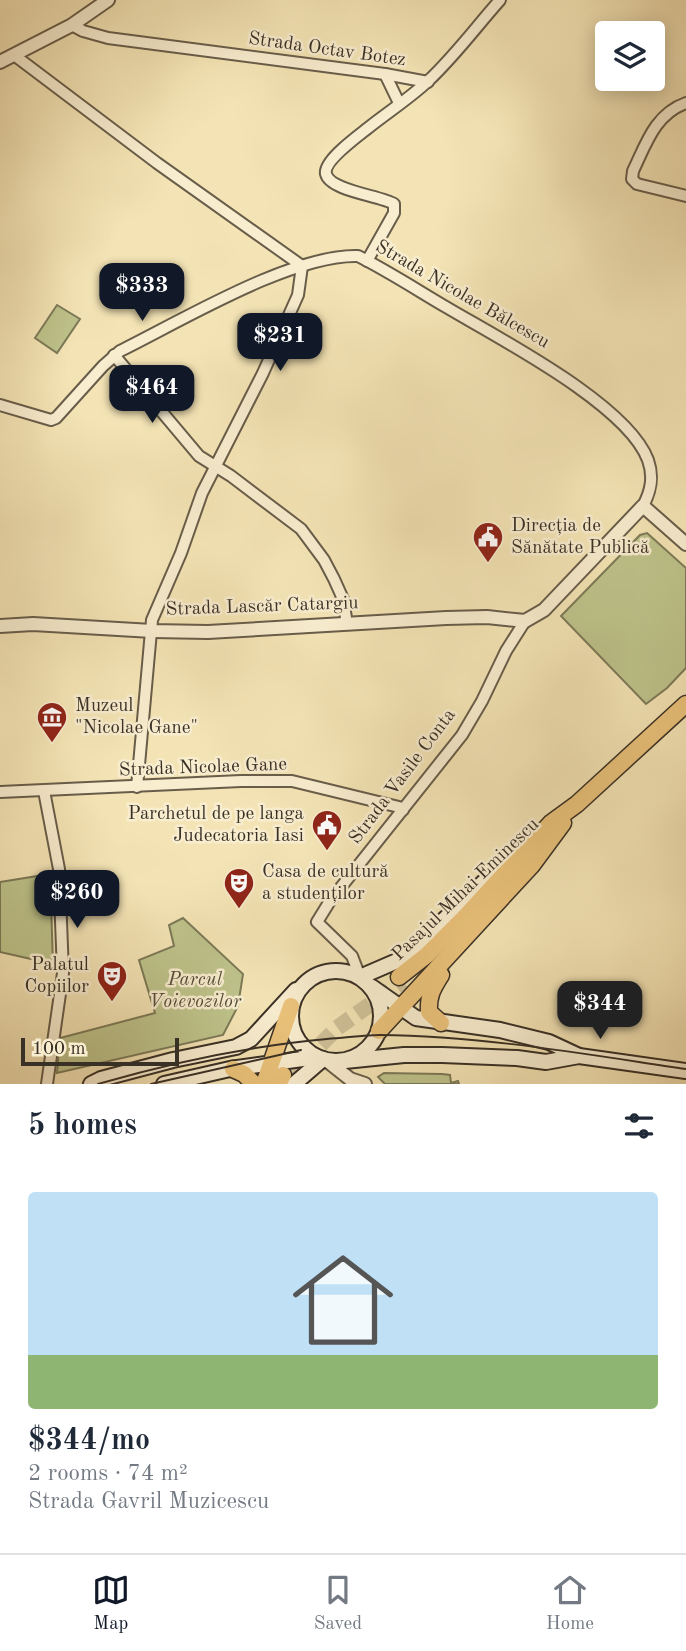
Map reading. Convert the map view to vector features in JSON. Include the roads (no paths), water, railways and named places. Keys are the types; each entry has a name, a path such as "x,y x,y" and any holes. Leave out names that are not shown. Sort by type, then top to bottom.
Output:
{"main road":[{"path":"363,980 412,950 515,851 554,827 686,704"},
{"path":"345,1061 357,1057 367,1049 379,1031 532,865 554,827"},
{"name":"Pasajul Mihai Eminescu","path":"401,979 469,920 554,827"},
{"path":"441,1023 429,1012 431,990 458,946"},
{"path":"92,1084 101,1079 173,1060 236,1047 251,1039 277,1008 309,979 333,970 351,973 416,1018 500,1030 549,1042 579,1056 686,1071"},
{"path":"283,1078 291,1006 309,979"},
{"path":"363,980 377,999 381,1018 379,1031"},
{"path":"291,1006 292,1027 299,1042 322,1059"},
{"path":"264,1084 322,1059 345,1061 404,1055 442,1055 546,1062 579,1056"},
{"path":"164,1084 233,1069 283,1078 322,1059"},
{"path":"233,1069 244,1074 254,1084"}],"street":[{"path":"0,62 72,24 108,0"},
{"path":"428,82 500,0"},
{"name":"Strada Octav Botez","path":"72,24 83,31 108,38 428,82"},
{"path":"14,55 157,163 302,266 298,295 202,493 181,553 152,620 137,787"},
{"path":"385,74 399,103"},
{"name":"Strada Octav Botez","path":"367,261 394,213 394,204 388,200 359,194 329,179 326,174 327,167 348,144 428,82"},
{"path":"686,103 672,108 660,119 632,179 637,184 686,196"},
{"name":"Strada Nicolae Bălcescu","path":"114,355 239,291 302,266 347,256 358,257 559,373 602,407 635,439 648,459 651,485 643,506"},
{"path":"0,405 51,420 61,413 114,355 199,456 301,529 324,560 334,579 342,599 347,624"},
{"path":"643,506 686,544"},
{"name":"Strada Vasile Conta","path":"363,980 352,956 317,922 330,901 462,735 506,651 525,621 544,610 643,506"},
{"name":"Strada Lascăr Catargiu","path":"0,626 33,624 208,632 487,617 525,621"},
{"name":"Strada Nicolae Gane","path":"0,792 292,781 363,797 403,810"},
{"path":"44,791 59,869 63,973 47,1084"},
{"path":"322,1059 350,1079 365,1084"}],"tunnel":[{"path":"287,1079 337,1028 403,981"}],"tram line":[{"path":"98,1084 183,1062 240,1051 374,1035 495,1042 686,1069"},
{"path":"151,1084 301,1050"}],"place":[{"name":"Direcția de Sănătate Publică","path":"488,564"},
{"name":"Muzeul \"Nicolae Gane\"","path":"52,744"},
{"name":"Parchetul de pe langa Judecatoria Iasi","path":"327,852"},
{"name":"Casa de cultură a studenților","path":"239,910"},
{"name":"Palatul Copiilor","path":"112,1003"}],"park label":[{"name":"Parcul Voievozilor","path":"195,991"}]}
